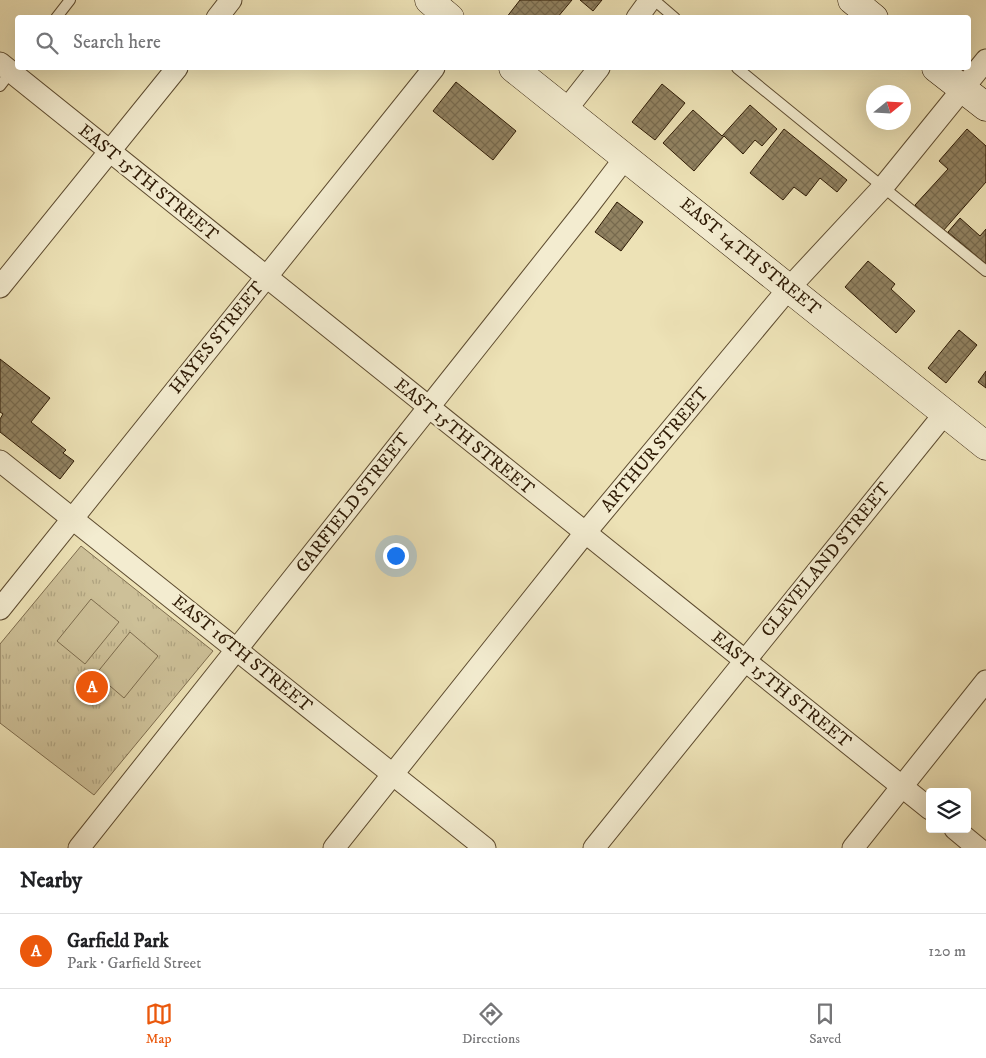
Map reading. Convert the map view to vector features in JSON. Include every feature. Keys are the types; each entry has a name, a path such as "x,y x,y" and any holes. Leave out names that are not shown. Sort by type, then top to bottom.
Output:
{"street":[{"path":"219,15 231,0"},
{"path":"429,0 446,15"},
{"path":"639,15 650,0"},
{"path":"852,0 870,15"},
{"name":"ARTHUR STREET","path":"334,848 585,533 789,288 883,187 986,60"},
{"path":"0,287 175,70"},
{"name":"HAYES STREET","path":"0,609 432,70"},
{"name":"EAST 14TH STREET","path":"516,70 986,446"},
{"path":"566,110 596,70"},
{"path":"939,70 986,107"},
{"name":"EAST 15TH STREET","path":"7,71 926,806"},
{"name":"GARFIELD STREET","path":"80,848 625,158"},
{"name":"CLEVELAND STREET","path":"594,848 945,413"},
{"name":"EAST 16TH STREET","path":"0,461 484,848"},
{"path":"853,848 986,681"},
{"path":"960,833 978,848"}],"lane":[{"path":"58,15 70,0"},
{"path":"654,0 672,15"},
{"path":"739,70 986,271"}],"green space":[{"path":"81,546 213,651 94,795 0,723 0,644"},
{"path":"91,599 119,622 85,664 57,641"},
{"path":"130,632 158,656 124,698 96,674"}],"building":[{"path":"520,0 572,0 560,15 508,15"},
{"path":"580,0 602,0 593,11"},
{"path":"456,82 516,131 493,160 433,111"},
{"path":"662,84 685,103 655,140 632,122"},
{"path":"750,105 777,129 762,146 755,140 743,154 724,136 694,171 663,143 693,110 722,136"},
{"path":"784,129 847,180 837,192 820,178 806,196 794,187 783,200 750,173"},
{"path":"967,129 986,146 986,182 943,231 915,205 948,169 939,161"},
{"path":"617,202 643,222 621,251 595,232"},
{"path":"960,218 980,236 986,229 986,264 948,232"},
{"path":"868,261 895,284 891,289 915,311 896,333 845,287"},
{"path":"959,330 977,345 946,383 928,368"},
{"path":"0,359 50,398 31,422 66,450 63,453 74,461 60,479 0,432 0,419 3,414 0,412"},
{"path":"986,371 986,388 978,382"}],"place":[{"name":"Garfield Park","path":"92,687"}]}
